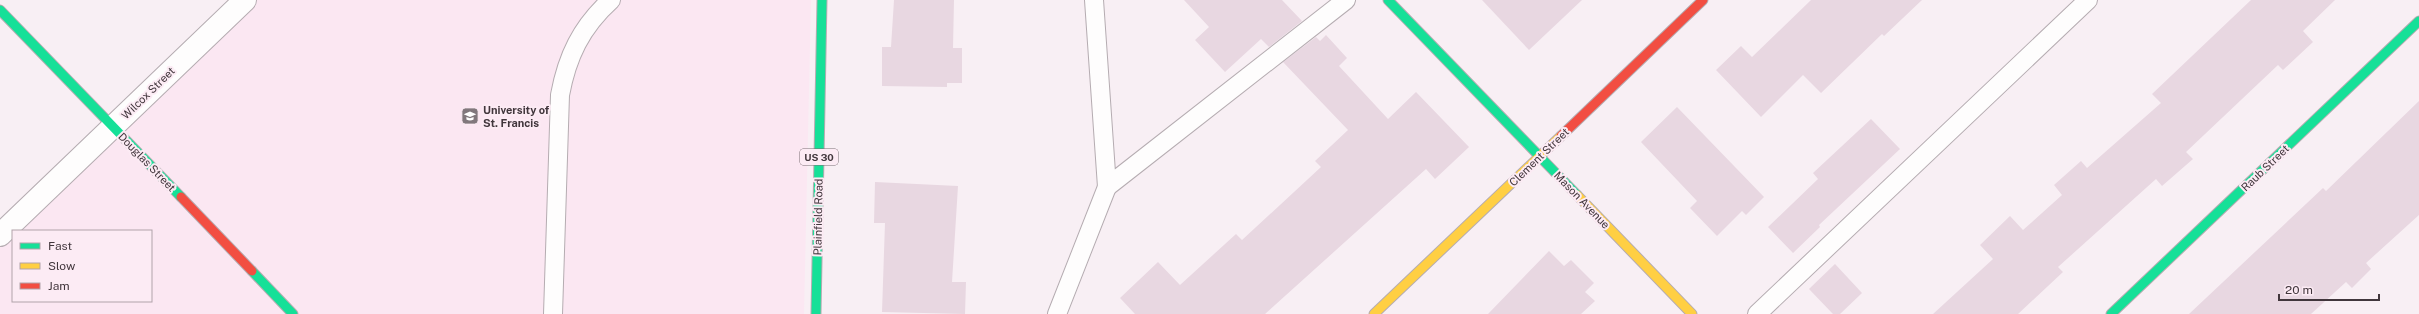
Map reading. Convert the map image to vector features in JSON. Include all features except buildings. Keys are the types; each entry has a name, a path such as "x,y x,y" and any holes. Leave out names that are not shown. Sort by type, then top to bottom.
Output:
{"street":[{"name":"Wilcox Street","path":"0,235 245,0"},
{"name":"Plainfield Road","path":"816,314 822,0"},
{"name":"Mason Avenue","path":"1388,0 1692,314"},
{"name":"Clement Street","path":"1374,314 1703,0"},
{"name":"Douglas Street","path":"0,10 293,314"},
{"name":"Raub Street","path":"2111,314 2419,21"}],"lane":[{"path":"553,314 560,96 565,67 581,34 611,0"},
{"path":"1057,314 1107,186 1094,0"},
{"path":"1107,186 1346,0"},
{"path":"1756,314 2088,0"}],"shaded area":[{"name":"University of St. Francis","path":"253,0 811,0 804,314 0,314 0,241"}],"traffic: fast":[{"path":"816,314 822,0"},
{"path":"1388,0 1577,195"},
{"path":"0,10 181,197"},
{"path":"2111,314 2419,21"},
{"path":"252,271 293,314"}],"traffic: slow":[{"path":"1374,314 1561,136"},
{"path":"1577,195 1692,314"}],"traffic: jam":[{"path":"1561,136 1703,0"},
{"path":"181,197 252,271"}],"place":[{"name":"University of St. Francis","path":"470,116"}]}
